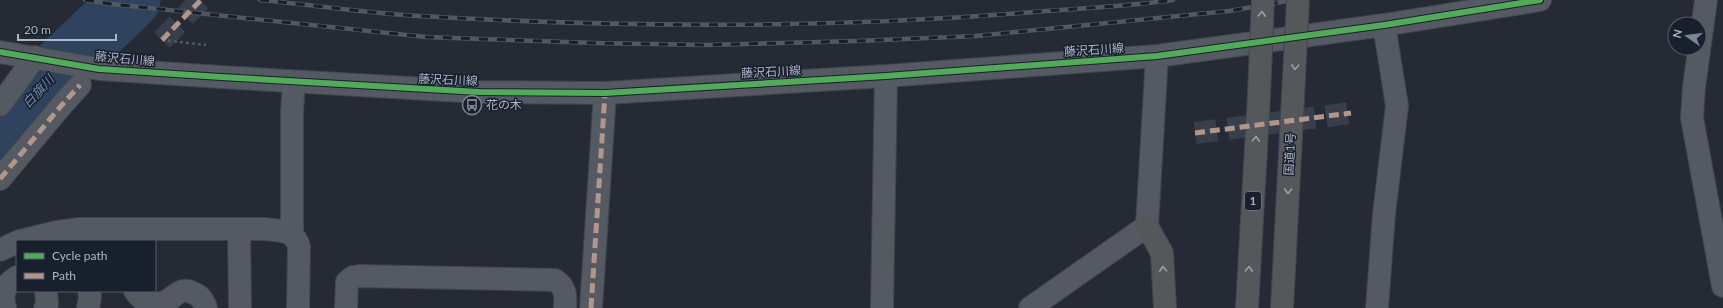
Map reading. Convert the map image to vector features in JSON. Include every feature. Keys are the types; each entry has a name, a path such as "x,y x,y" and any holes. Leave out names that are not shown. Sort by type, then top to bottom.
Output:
{"highway":[{"name":"1","path":"1247,308 1263,0"},
{"name":"国道1号","path":"1282,308 1298,0"},
{"path":"1147,226 1162,253 1166,308"}],"street":[{"name":"藤沢石川線","path":"0,52 99,68 294,82 479,92 605,93 886,76 1157,56 1384,25 1498,4 1540,0"},
{"path":"1706,0 1694,87 1692,118 1723,286"},
{"path":"1377,308 1384,214 1397,106 1384,25"},
{"path":"1030,308 1147,226 1157,56"},
{"path":"0,105 35,57"},
{"path":"882,308 886,76"},
{"path":"292,234 292,111 294,82"},
{"path":"0,179 60,106 80,85"},
{"path":"591,308 605,93"},
{"path":"239,229 240,308"},
{"path":"24,240 69,230 133,235 239,229 272,229 292,234 298,240 298,308"},
{"path":"0,250 16,242"},
{"path":"346,301 347,282 359,276 555,280 564,290 565,303"},
{"path":"3,301 5,287 16,278"},
{"path":"136,292 140,297 155,304 166,302 183,291 187,291 198,295 203,299 206,308"},
{"path":"88,308 89,292"}],"path":[{"path":"162,40 210,46"}],"waterway":[{"name":"白旗川","path":"0,135 36,90 131,0"}],"tunnel":[{"path":"162,40 201,0"},
{"path":"1195,133 1351,113"}],"railway":[{"path":"85,0 426,37 705,45 976,36 1229,11 1294,0"},
{"path":"260,0 400,15 576,23 732,25 811,24 967,17 1173,0"}],"marked path":[{"path":"162,40 201,0"},
{"path":"0,179 80,85"},
{"path":"591,308 605,93"},
{"path":"1195,133 1351,113"}],"cycle path":[{"path":"0,52 99,69 479,92 605,93 886,76 1157,56 1384,25 1540,0"}],"place":[{"name":"花の木","path":"472,105"}]}
